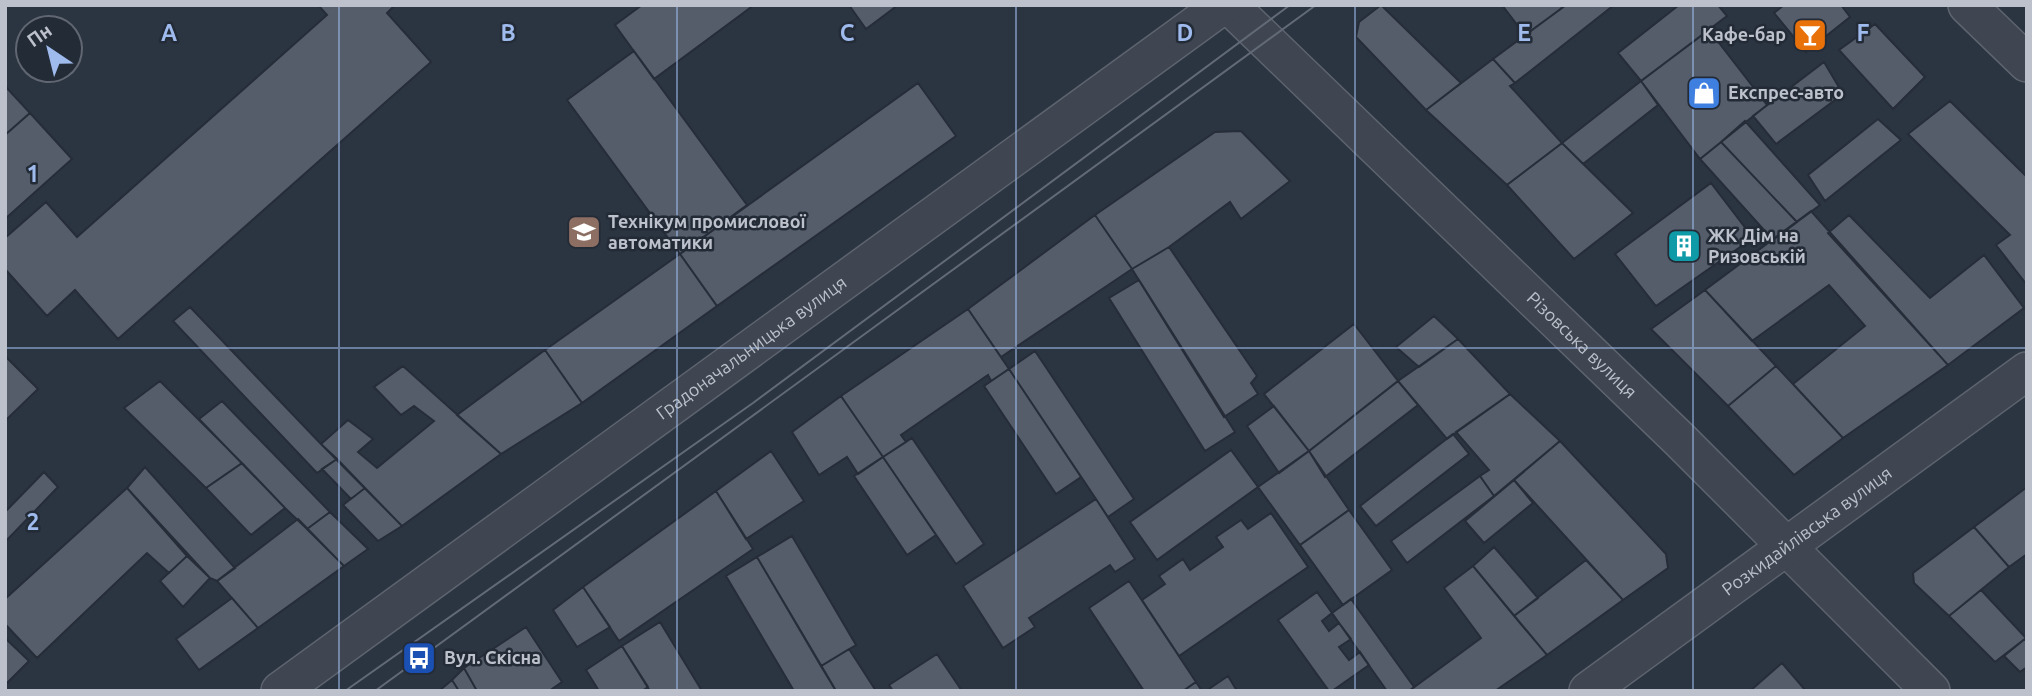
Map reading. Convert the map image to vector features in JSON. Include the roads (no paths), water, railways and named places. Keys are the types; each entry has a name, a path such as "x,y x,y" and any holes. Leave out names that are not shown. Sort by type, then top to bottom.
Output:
{"street":[{"name":"Градоначальницька вулиця","path":"280,691 1223,5"},
{"name":"Різовська вулиця","path":"1229,5 1787,547 1931,691"},
{"path":"1967,5 2027,63"},
{"name":"Розкидайлівська вулиця","path":"1588,691 2027,371"}],"tram line":[{"path":"345,691 753,403 1290,5"},
{"path":"375,691 1316,5"}],"place":[{"name":"Кафе-бар","path":"1810,35"},
{"name":"Експрес-авто","path":"1704,93"},
{"name":"Технікум промислової автоматики","path":"584,232"},
{"name":"ЖК Дім на Ризовській","path":"1684,246"},
{"name":"Вул. Скісна","path":"419,658"}]}
